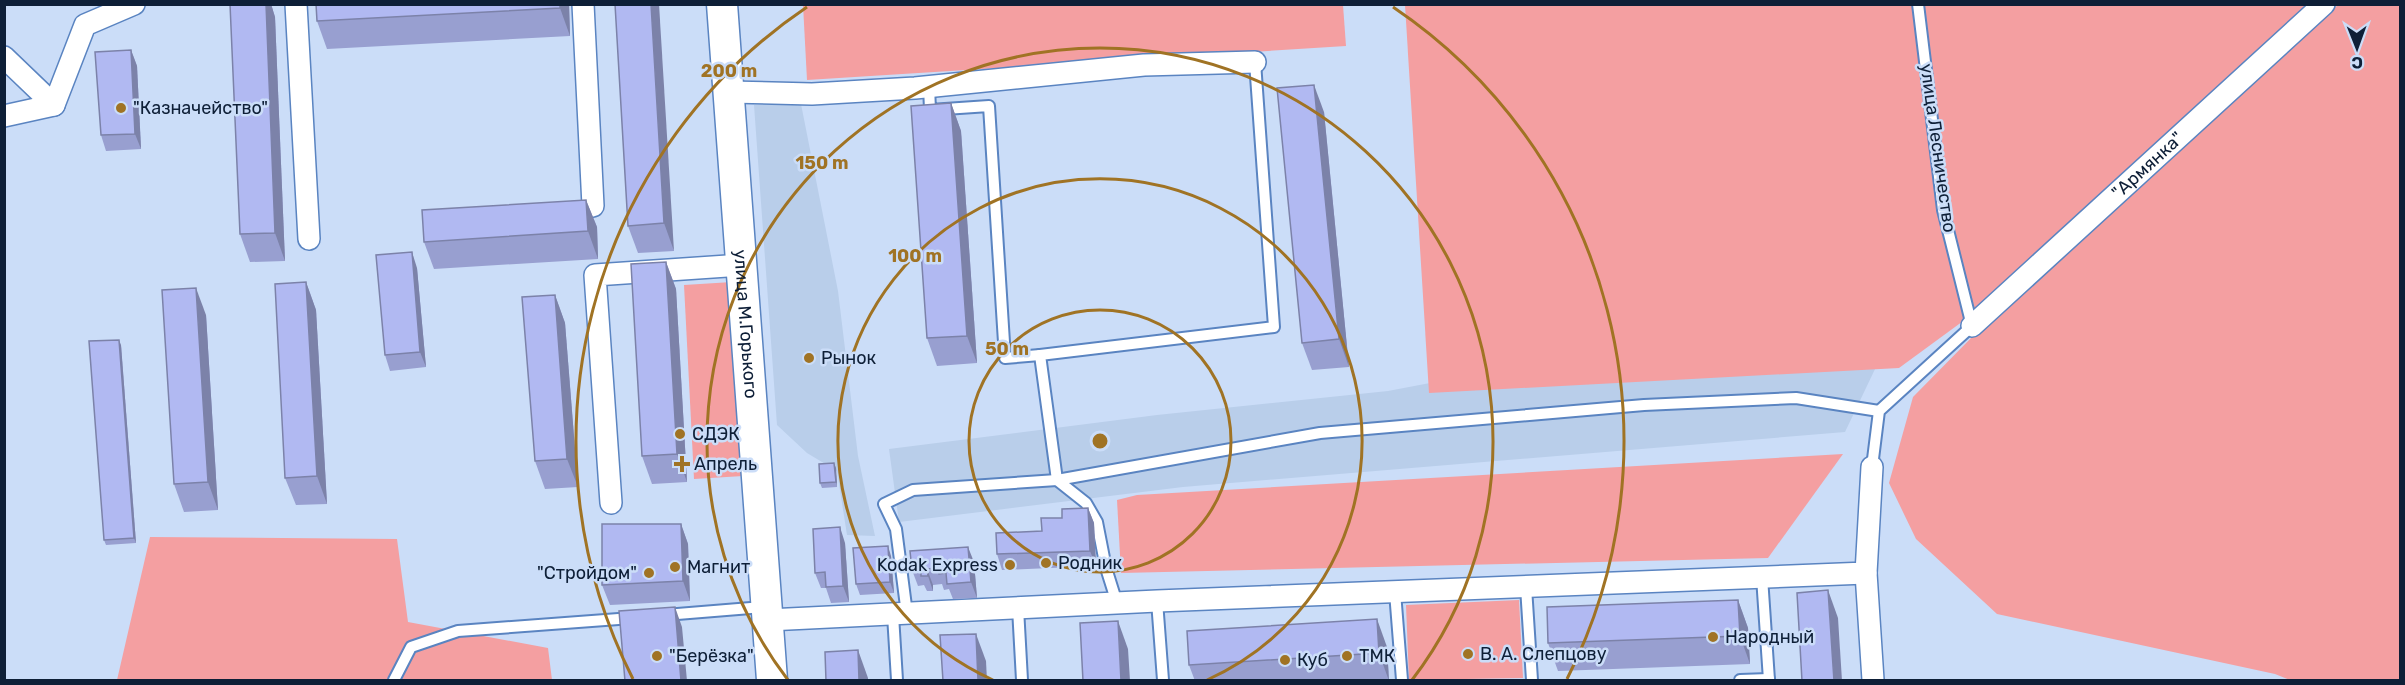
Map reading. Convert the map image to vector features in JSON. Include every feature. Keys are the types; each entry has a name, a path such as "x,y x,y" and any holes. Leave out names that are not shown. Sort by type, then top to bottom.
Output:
{"main road":[{"name":"улица М.Горького","path":"722,4 772,681"}],"street":[{"path":"296,4 309,239"},
{"path":"583,4 593,206"},
{"name":"\"Армянка\"","path":"1972,326 2324,4"},
{"path":"54,105 85,25 130,5"},
{"path":"4,57 54,105"},
{"path":"729,92 812,94 929,86 1144,65 1255,62"},
{"path":"4,116 54,105"},
{"path":"611,503 595,274 742,265"},
{"path":"1872,466 1866,573 1873,681"},
{"path":"767,614 900,614 1157,601 1866,573"}],"lane":[{"name":"улица Лесничество","path":"1918,4 1943,210 1972,326"},
{"path":"929,86 930,110 989,106 1005,358 1274,327 1255,62"},
{"path":"1872,466 1879,411 1972,326"},
{"path":"1040,355 1057,480 1086,503 1097,522 1106,568 1117,603"},
{"path":"897,681 900,614 896,529 884,504 913,490 1057,480 1320,433 1644,405 1796,398 1879,411"},
{"path":"1740,681 1769,680 1762,577"},
{"path":"1526,586 1532,681"},
{"path":"1395,592 1402,681"},
{"path":"1157,601 1163,681"},
{"path":"1018,608 1022,681"},
{"path":"394,681 411,647 458,632 767,614"}],"shaded area":[{"path":"803,5 1343,5 1346,46 807,80"},
{"path":"1405,5 2312,5 1970,316 1899,368 1429,393"},
{"path":"2338,5 2400,5 2400,680 2290,680 2275,674 1997,614 1916,539 1889,483 1913,397 1975,334"},
{"name":"Рынок","path":"801,104 838,291 858,456 875,536 847,535 837,471 807,453 777,425 754,105"},
{"path":"732,282 743,476 694,479 684,285"},
{"path":"1876,367 1845,432 1183,487 899,522 889,449 1157,415 1388,391 1451,379"},
{"path":"1843,454 1768,558 1121,573 1117,500 1137,495"},
{"path":"150,537 397,539 408,622 548,648 552,680 117,680"},
{"path":"1519,600 1523,678 1409,680 1406,605"}],"building":[{"path":"230,4 266,4 275,233 240,234"},
{"path":"316,4 560,4 560,8 317,21"},
{"path":"615,4 651,4 664,223 628,226"},
{"name":"\"Казначейство\"","path":"131,50 135,134 101,135 95,52"},
{"path":"1314,85 1339,339 1302,343 1277,88"},
{"path":"951,103 967,336 927,338 911,106"},
{"path":"586,200 588,231 424,242 422,210"},
{"path":"412,252 420,352 385,355 376,255"},
{"path":"666,262 677,454 642,456 631,264"},
{"path":"306,282 317,476 285,478 275,284"},
{"path":"196,288 208,482 174,484 162,290"},
{"path":"555,295 567,459 535,461 522,297"},
{"path":"119,340 134,538 104,540 89,341"},
{"path":"834,463 836,482 820,483 819,464"},
{"path":"1088,508 1090,551 997,554 996,533 1042,531 1041,518 1062,518 1062,509"},
{"path":"602,524 681,524 683,581 602,585"},
{"path":"840,527 843,586 826,587 825,572 815,573 813,529"},
{"path":"888,546 890,582 856,584 853,548"},
{"path":"968,547 971,582 947,584 946,573 939,574 938,568 927,569 928,576 921,576 921,569 912,570 910,551"},
{"path":"1828,590 1834,681 1802,681 1797,593"},
{"path":"1738,600 1740,636 1548,643 1547,607"},
{"name":"\"Берёзка\"","path":"675,607 681,681 625,681 619,611"},
{"path":"1377,619 1379,653 1189,665 1187,631"},
{"path":"1118,621 1121,681 1083,681 1080,623"},
{"path":"976,634 978,681 943,681 940,635"},
{"path":"858,650 859,681 826,681 825,652"}],"place":[{"name":"\"Казначейство\"","path":"121,108"},
{"name":"Рынок","path":"809,358"},
{"name":"СДЭК","path":"680,434"},
{"name":"Апрель","path":"682,464"},
{"name":"Родник","path":"1046,563"},
{"name":"Kodak Express","path":"1010,565"},
{"name":"Магнит","path":"675,567"},
{"name":"\"Стройдом\"","path":"649,573"},
{"name":"Народный","path":"1713,637"},
{"name":"В. А. Слепцову","path":"1468,654"},
{"name":"\"Берёзка\"","path":"657,656"},
{"name":"ТМК","path":"1347,656"},
{"name":"Куб","path":"1285,660"}]}
